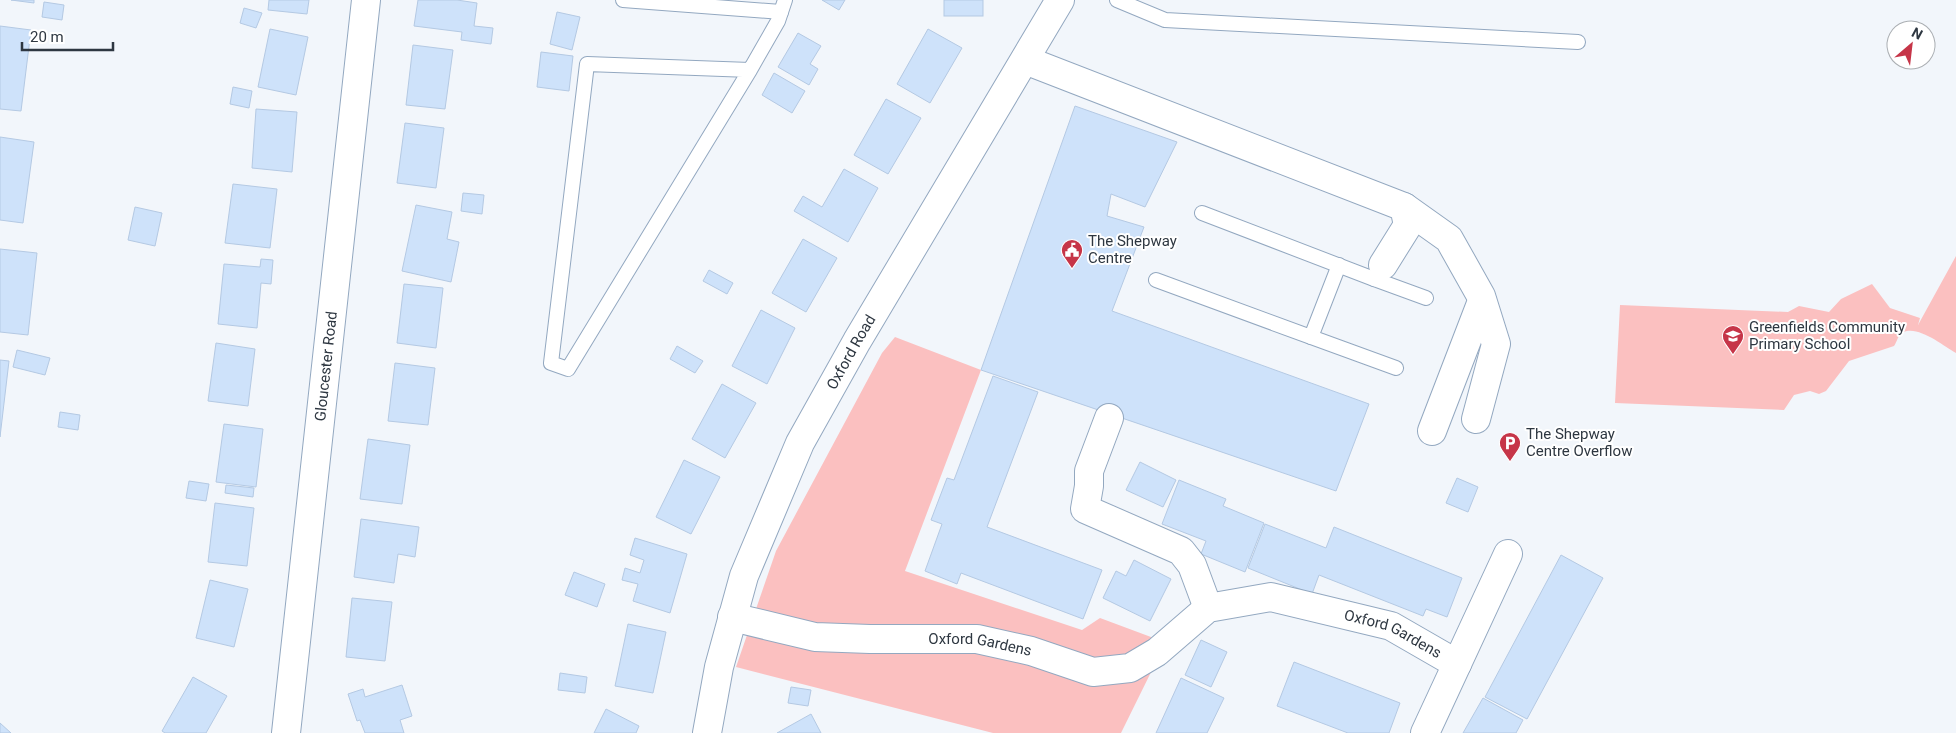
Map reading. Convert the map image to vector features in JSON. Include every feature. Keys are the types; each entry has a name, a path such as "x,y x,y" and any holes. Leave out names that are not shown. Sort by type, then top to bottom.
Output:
{"street":[{"name":"Gloucester Road","path":"286,733 366,0"},
{"name":"Oxford Road","path":"707,733 732,616 760,534 800,443 857,341 1060,0"},
{"path":"1025,60 1404,207 1449,239 1482,302 1496,344 1476,419"},
{"path":"1379,272 1408,225 1404,207"},
{"path":"1432,431 1482,302"},
{"path":"1109,418 1088,471 1089,486 1085,509 1180,551 1192,564 1208,608"},
{"name":"Oxford Gardens","path":"1425,733 1508,554"},
{"name":"Oxford Gardens","path":"732,616 815,637 977,639 1031,651 1094,672 1130,668 1157,652 1208,608 1271,597 1391,626 1458,664"}],"lane":[{"path":"623,0 783,6 750,70 568,369 551,363 587,64 750,70"},
{"path":"1117,0 1165,20 1578,42"},
{"path":"1202,213 1339,265 1379,272 1426,298"},
{"path":"1311,337 1339,265"},
{"path":"1156,280 1396,368"}],"shaded area":[{"path":"1956,256 1956,353 1922,334 1908,331 1899,335 1894,346 1849,361 1826,391 1819,394 1810,391 1794,395 1784,410 1615,403 1620,305 1788,312 1799,306 1829,312 1841,299 1872,284 1890,308 1920,318 1918,325"},
{"path":"895,337 981,370 905,571 1082,630 1100,618 1151,637 1157,660 1121,733 993,733 736,667 776,551 882,353"}],"building":[{"path":"11,0 34,0 34,3"},
{"path":"269,0 309,0 307,14 268,10"},
{"path":"418,0 457,0 477,3 474,26 493,28 491,44 461,40 462,32 414,26"},
{"path":"822,0 845,0 839,10"},
{"path":"944,0 983,0 983,16 944,16"},
{"path":"44,2 64,5 62,20 42,17"},
{"path":"244,8 262,13 256,28 240,23"},
{"path":"557,12 580,17 572,50 550,44"},
{"path":"0,26 31,30 21,111 0,109"},
{"path":"270,29 308,37 296,95 258,87"},
{"path":"928,29 962,48 930,103 897,84"},
{"path":"798,33 821,46 810,64 818,69 809,85 778,67"},
{"path":"413,45 453,50 445,109 406,105"},
{"path":"541,52 573,56 569,91 537,87"},
{"path":"774,73 805,91 792,113 762,95"},
{"path":"233,87 252,91 249,108 230,104"},
{"path":"886,99 921,118 888,174 854,155"},
{"name":"The Shepway Centre","path":"1075,106 1177,142 1145,207 1111,194 1107,216 1144,227 1112,311 1369,404 1336,491 981,370"},
{"path":"256,109 297,112 292,172 252,168"},
{"path":"405,123 444,128 436,188 397,183"},
{"path":"0,137 34,142 23,223 0,220"},
{"path":"844,169 878,188 848,242 794,211 803,196 822,207"},
{"path":"233,184 277,189 270,248 225,243"},
{"path":"463,193 484,195 482,214 461,211"},
{"path":"416,205 452,212 447,239 459,242 451,282 402,271"},
{"path":"135,207 162,213 155,246 128,240"},
{"path":"803,239 837,258 806,312 772,293"},
{"path":"0,249 37,253 28,335 0,332"},
{"path":"261,259 273,260 271,284 261,283 257,328 218,324 224,264 260,267"},
{"path":"709,270 733,283 727,294 703,281"},
{"path":"404,284 443,288 436,348 397,343"},
{"path":"761,310 795,328 767,384 732,366"},
{"path":"216,343 255,349 248,406 208,401"},
{"path":"677,346 703,361 695,373 670,359"},
{"path":"17,350 50,358 45,375 13,367"},
{"path":"0,360 9,361 0,437"},
{"path":"395,363 435,368 428,425 388,421"},
{"path":"993,376 1038,392 987,527 1102,570 1083,619 961,573 957,584 925,571 942,524 931,520 947,478 954,480"},
{"path":"722,384 756,403 725,458 692,439"},
{"path":"60,412 80,415 78,430 58,427"},
{"path":"224,424 263,429 256,487 216,482"},
{"path":"368,439 410,445 402,504 360,499"},
{"path":"684,460 720,477 691,534 656,517"},
{"path":"1140,462 1176,480 1163,507 1126,490"},
{"path":"1457,478 1478,487 1468,512 1446,503"},
{"path":"1179,480 1226,499 1223,506 1264,523 1245,572 1201,554 1206,541 1162,524"},
{"path":"189,481 209,484 206,501 186,498"},
{"path":"226,485 254,488 253,497 225,493"},
{"path":"215,503 254,508 247,566 208,562"},
{"path":"361,519 419,527 415,557 398,554 394,583 354,577"},
{"path":"1265,524 1326,548 1334,527 1462,578 1447,617 1426,609 1423,616 1319,575 1312,594 1248,568"},
{"path":"635,538 687,554 670,613 633,601 638,584 622,580 625,568 640,573 644,560 630,555"},
{"path":"1561,555 1603,578 1527,719 1485,697"},
{"path":"1134,560 1171,579 1150,621 1103,598 1116,571 1126,576"},
{"path":"574,572 605,584 597,607 565,595"},
{"path":"210,580 248,589 234,647 196,638"},
{"path":"352,598 392,602 385,661 346,657"},
{"path":"628,624 666,632 653,693 615,686"},
{"path":"1201,640 1227,652 1211,687 1185,675"},
{"path":"1294,662 1400,703 1389,733 1348,733 1277,706"},
{"path":"560,673 587,677 585,693 558,690"},
{"path":"193,677 227,696 206,733 165,733 162,731"},
{"path":"1181,678 1224,698 1207,733 1156,733"},
{"path":"402,685 412,716 400,720 404,733 365,733 360,720 357,721 348,694 363,689 365,697"},
{"path":"791,687 811,690 808,706 788,703"},
{"path":"1483,698 1523,720 1516,733 1463,733"},
{"path":"606,709 639,726 636,733 594,733"},
{"path":"811,714 821,733 777,733"},
{"path":"0,723 11,733 0,733"}],"place":[{"name":"The Shepway Centre","path":"1072,269"},
{"name":"Greenfields Community Primary School","path":"1733,355"},
{"name":"The Shepway Centre Overflow","path":"1510,462"}]}
